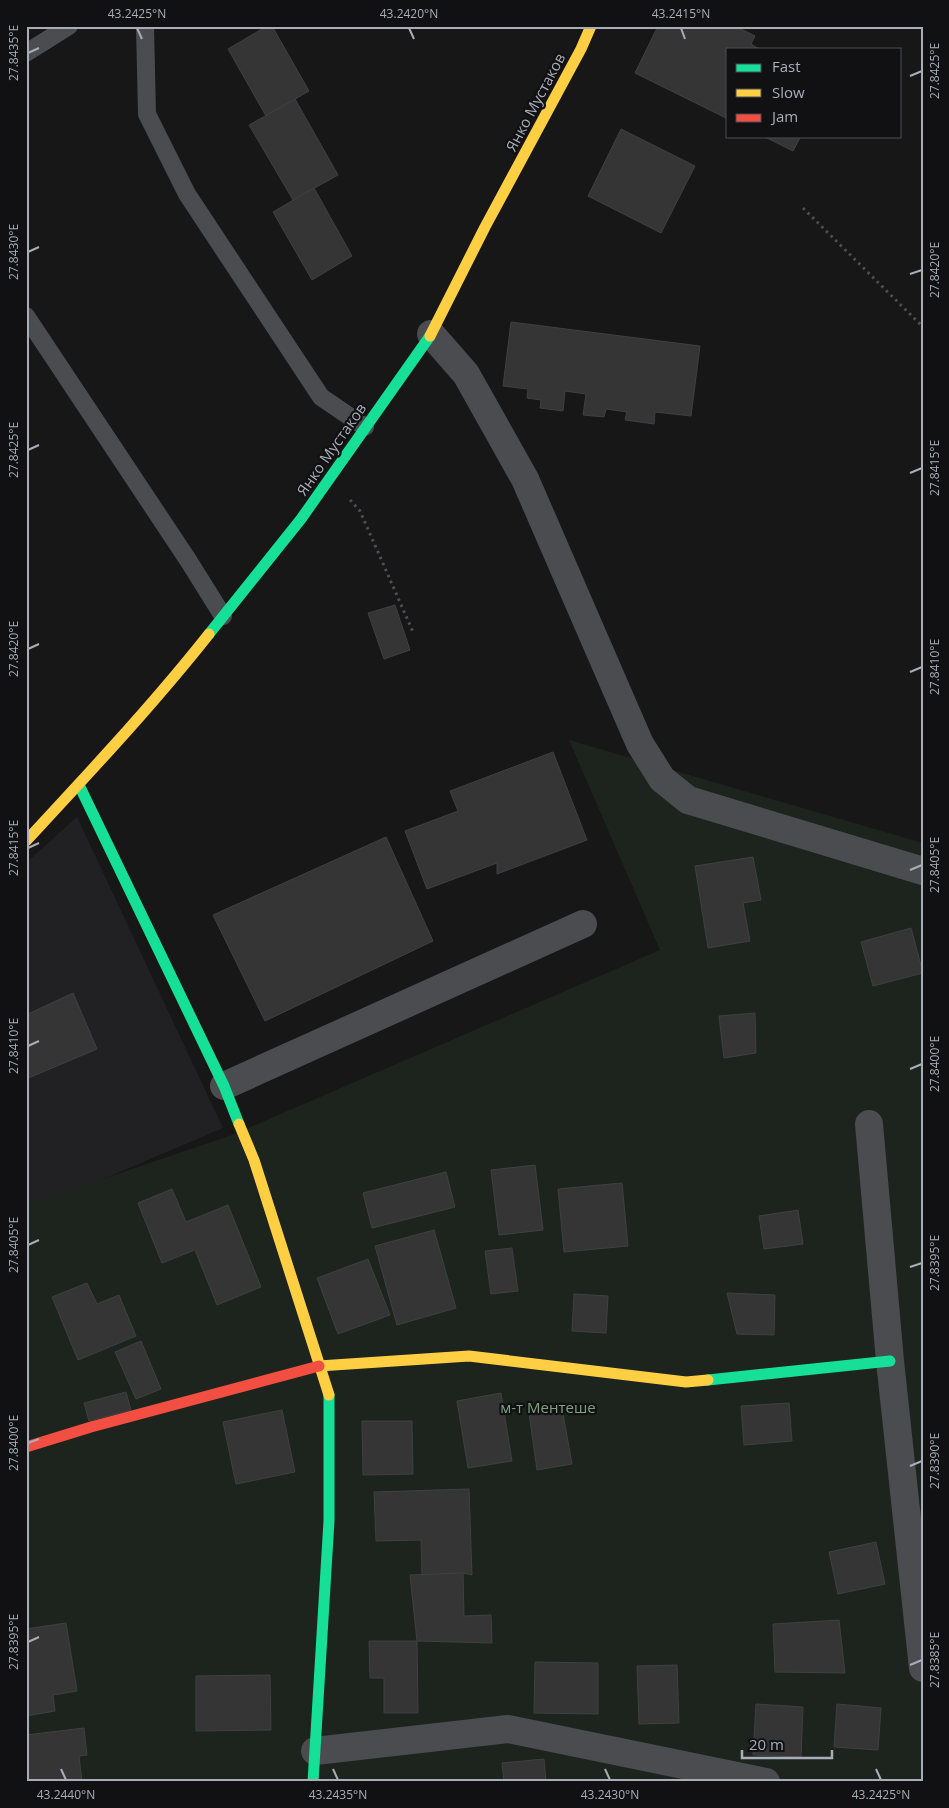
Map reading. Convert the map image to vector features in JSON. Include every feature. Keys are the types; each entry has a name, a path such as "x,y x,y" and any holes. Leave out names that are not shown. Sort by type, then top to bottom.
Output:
{"street":[{"name":"Янко Мустаков","path":"26,841 79,785 172,679 301,519 431,334 485,227 581,49 591,26"},
{"path":"431,334 466,374 525,479 640,744 662,779 688,800 923,871"},
{"path":"79,785 224,1086 254,1160 329,1393 329,1521 313,1782"},
{"path":"224,1086 583,924"},
{"path":"870,1124 890,1361 923,1668"},
{"path":"26,1447 320,1366 469,1356 686,1382 890,1361"},
{"path":"315,1751 508,1729 766,1782"}],"lane":[{"path":"26,53 69,26"},
{"path":"146,26 147,114 187,194 321,397 365,427"},
{"path":"26,316 223,616"}],"path":[{"path":"803,208 923,327"},
{"path":"330,477 360,511 413,632"}],"shaded area":[{"path":"77,817 223,1128 26,1212 26,863"}],"green space":[{"name":"м-т Ментeше","path":"569,740 923,843 923,1782 26,1782 26,1205 232,1135 660,950"}],"building":[{"path":"267,26 272,26 309,91 266,116 228,49"},
{"path":"658,26 735,26 755,36 751,44 757,48 726,48 726,118 635,73"},
{"path":"295,99 338,175 293,200 249,125"},
{"path":"621,129 695,166 661,233 588,196"},
{"path":"767,138 800,138 793,151"},
{"path":"314,188 352,256 312,280 273,212"},
{"path":"511,322 700,346 691,416 655,412 654,424 625,420 627,412 606,409 604,417 583,415 586,394 565,391 563,411 540,408 541,400 527,398 528,389 503,386"},
{"path":"395,605 410,650 384,659 368,613"},
{"path":"553,752 587,840 497,874 497,863 427,889 405,831 458,811 450,791"},
{"path":"386,837 433,941 265,1021 213,915"},
{"path":"753,857 761,900 743,903 750,941 708,948 695,866"},
{"path":"911,928 923,973 873,986 861,942"},
{"path":"73,993 97,1049 26,1079 26,1015"},
{"path":"755,1013 756,1053 724,1058 719,1016"},
{"path":"535,1165 543,1230 499,1235 491,1170"},
{"path":"446,1172 455,1207 372,1228 363,1193"},
{"path":"622,1183 628,1246 564,1252 558,1189"},
{"path":"172,1189 186,1222 228,1205 261,1287 217,1305 195,1250 162,1263 138,1203"},
{"path":"798,1210 803,1244 764,1249 759,1216"},
{"path":"434,1230 456,1308 397,1325 375,1246"},
{"path":"512,1248 518,1291 491,1294 485,1251"},
{"path":"368,1259 390,1315 338,1334 317,1278"},
{"path":"87,1283 97,1304 119,1295 136,1336 78,1360 52,1297"},
{"path":"727,1293 775,1295 774,1335 737,1334"},
{"path":"574,1294 608,1296 606,1333 572,1331"},
{"path":"141,1341 161,1389 136,1399 115,1352"},
{"path":"126,1392 131,1410 89,1421 84,1403"},
{"path":"501,1393 512,1461 468,1468 457,1401"},
{"path":"789,1403 792,1441 744,1445 741,1406"},
{"path":"562,1408 572,1464 537,1470 529,1413"},
{"path":"282,1410 295,1472 236,1484 223,1422"},
{"path":"362,1421 412,1421 413,1474 363,1475"},
{"path":"469,1489 472,1575 463,1573 422,1575 421,1540 376,1541 374,1492"},
{"path":"876,1542 885,1584 838,1594 829,1552"},
{"path":"463,1573 464,1616 491,1615 492,1643 417,1641 410,1575"},
{"path":"839,1620 845,1673 775,1672 773,1624"},
{"path":"66,1623 77,1691 53,1695 55,1711 26,1716 26,1629"},
{"path":"369,1641 417,1641 418,1713 384,1713 384,1678 370,1678"},
{"path":"535,1662 598,1663 598,1714 534,1713"},
{"path":"677,1665 679,1723 639,1724 637,1666"},
{"path":"270,1675 271,1730 196,1731 196,1676"},
{"path":"756,1704 803,1707 801,1757 753,1755"},
{"path":"837,1704 881,1708 878,1750 834,1747"},
{"path":"84,1728 87,1755 79,1756 82,1782 26,1782 26,1735"},
{"path":"544,1759 546,1782 504,1782 502,1763"}],"traffic: fast":[{"path":"209,634 301,519 430,336"},
{"path":"79,785 224,1086 239,1124"},
{"path":"708,1380 890,1361"},
{"path":"313,1782 329,1521 329,1395"}],"traffic: slow":[{"path":"430,336 485,227 581,49 591,26"},
{"path":"26,841 143,713 209,634"},
{"path":"239,1124 254,1160 329,1395"},
{"path":"319,1366 469,1356 686,1382 708,1380"}],"traffic: jam":[{"path":"26,1447 91,1427 319,1366"}]}
